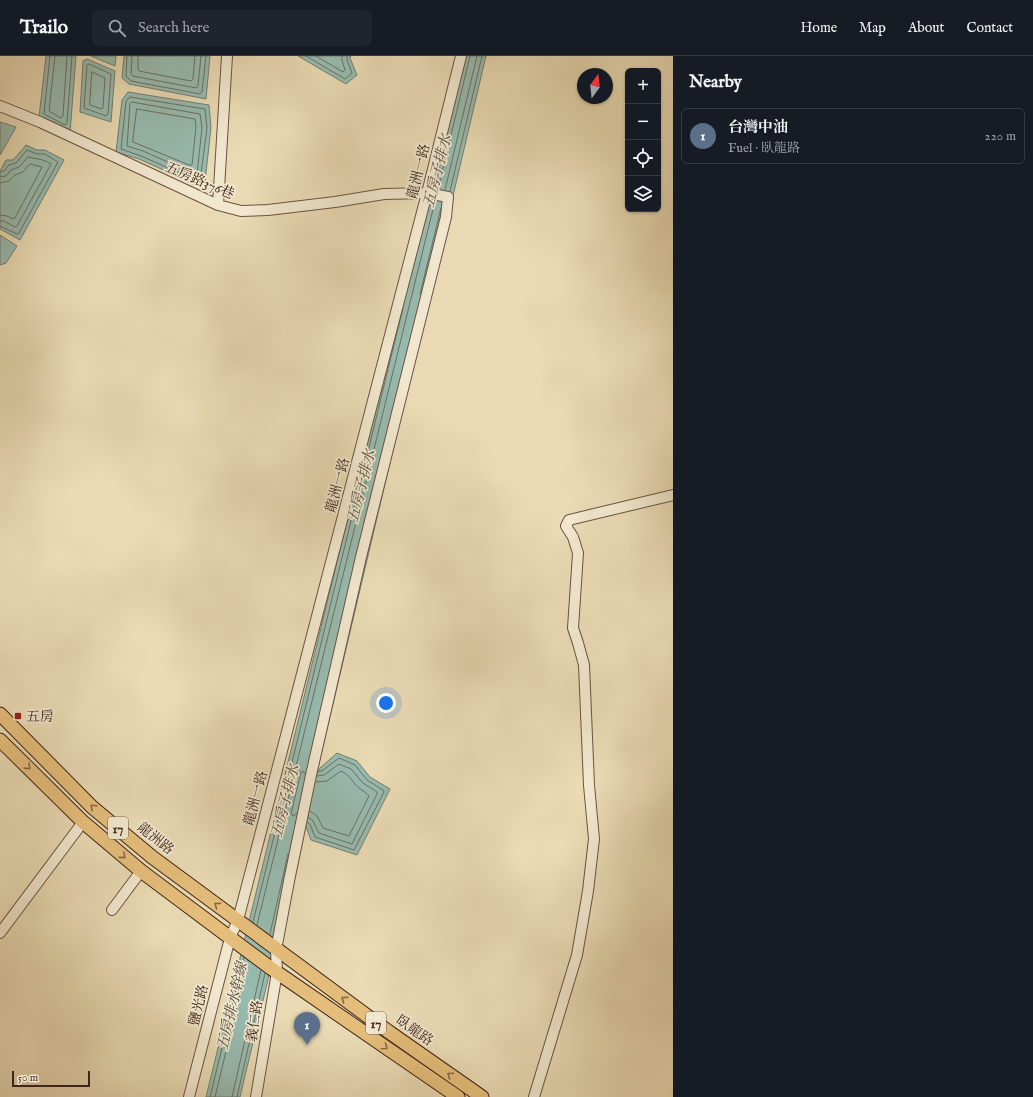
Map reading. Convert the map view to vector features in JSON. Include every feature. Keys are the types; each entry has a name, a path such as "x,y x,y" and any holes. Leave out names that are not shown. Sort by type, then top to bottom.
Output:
{"main road":[{"name":"龍洲路","path":"0,714 92,807 152,857 243,924"},
{"name":"17","path":"0,740 84,822 141,871 274,971 458,1097"},
{"name":"17","path":"243,924 274,948"},
{"name":"臥龍路","path":"274,948 389,1032 482,1097"}],"street":[{"path":"218,205 227,56"},
{"name":"龍洲一路","path":"243,924 432,194 460,56"},
{"name":"五房路376巷","path":"0,106 40,122 218,205 241,211 305,205 384,194 432,194 448,197"},
{"name":"義仁路","path":"256,1097 274,971 274,948 288,881 361,558 446,217 448,197"},
{"path":"534,1097 577,955 588,891 594,839 589,785 584,665 573,628 578,553 566,526 569,520 673,496"},
{"path":"0,933 84,822"},
{"path":"112,910 141,871"},
{"name":"鹽光路","path":"189,1097 230,938 243,924"}],"water":[{"path":"46,56 76,56 70,133 39,117"},
{"path":"91,56 116,56 115,66"},
{"path":"124,56 210,56 206,99 129,84 122,78"},
{"path":"298,56 351,56 350,58 357,75 346,84"},
{"path":"461,56 486,56 316,776 320,768 337,753 357,761 370,777 390,789 357,855 311,840 305,824 240,1097 206,1097"},
{"path":"87,59 115,71 111,122 80,112 83,61"},
{"path":"128,92 209,105 211,127 205,182 201,187 139,159 116,152 122,100"},
{"path":"0,122 16,127 0,155"},
{"path":"26,145 37,150 45,150 64,160 20,240 0,229 0,171 6,160 13,160"},
{"path":"0,235 17,246 6,263 0,265"}],"place":[{"name":"五房","path":"18,716"},
{"name":"台灣中油","path":"307,1045"}],"water label":[{"name":"五房子排水","path":"437,171"},
{"name":"五房子排水","path":"361,486"},
{"name":"五房子排水","path":"285,801"},
{"name":"五房排水幹線","path":"232,1006"}]}
